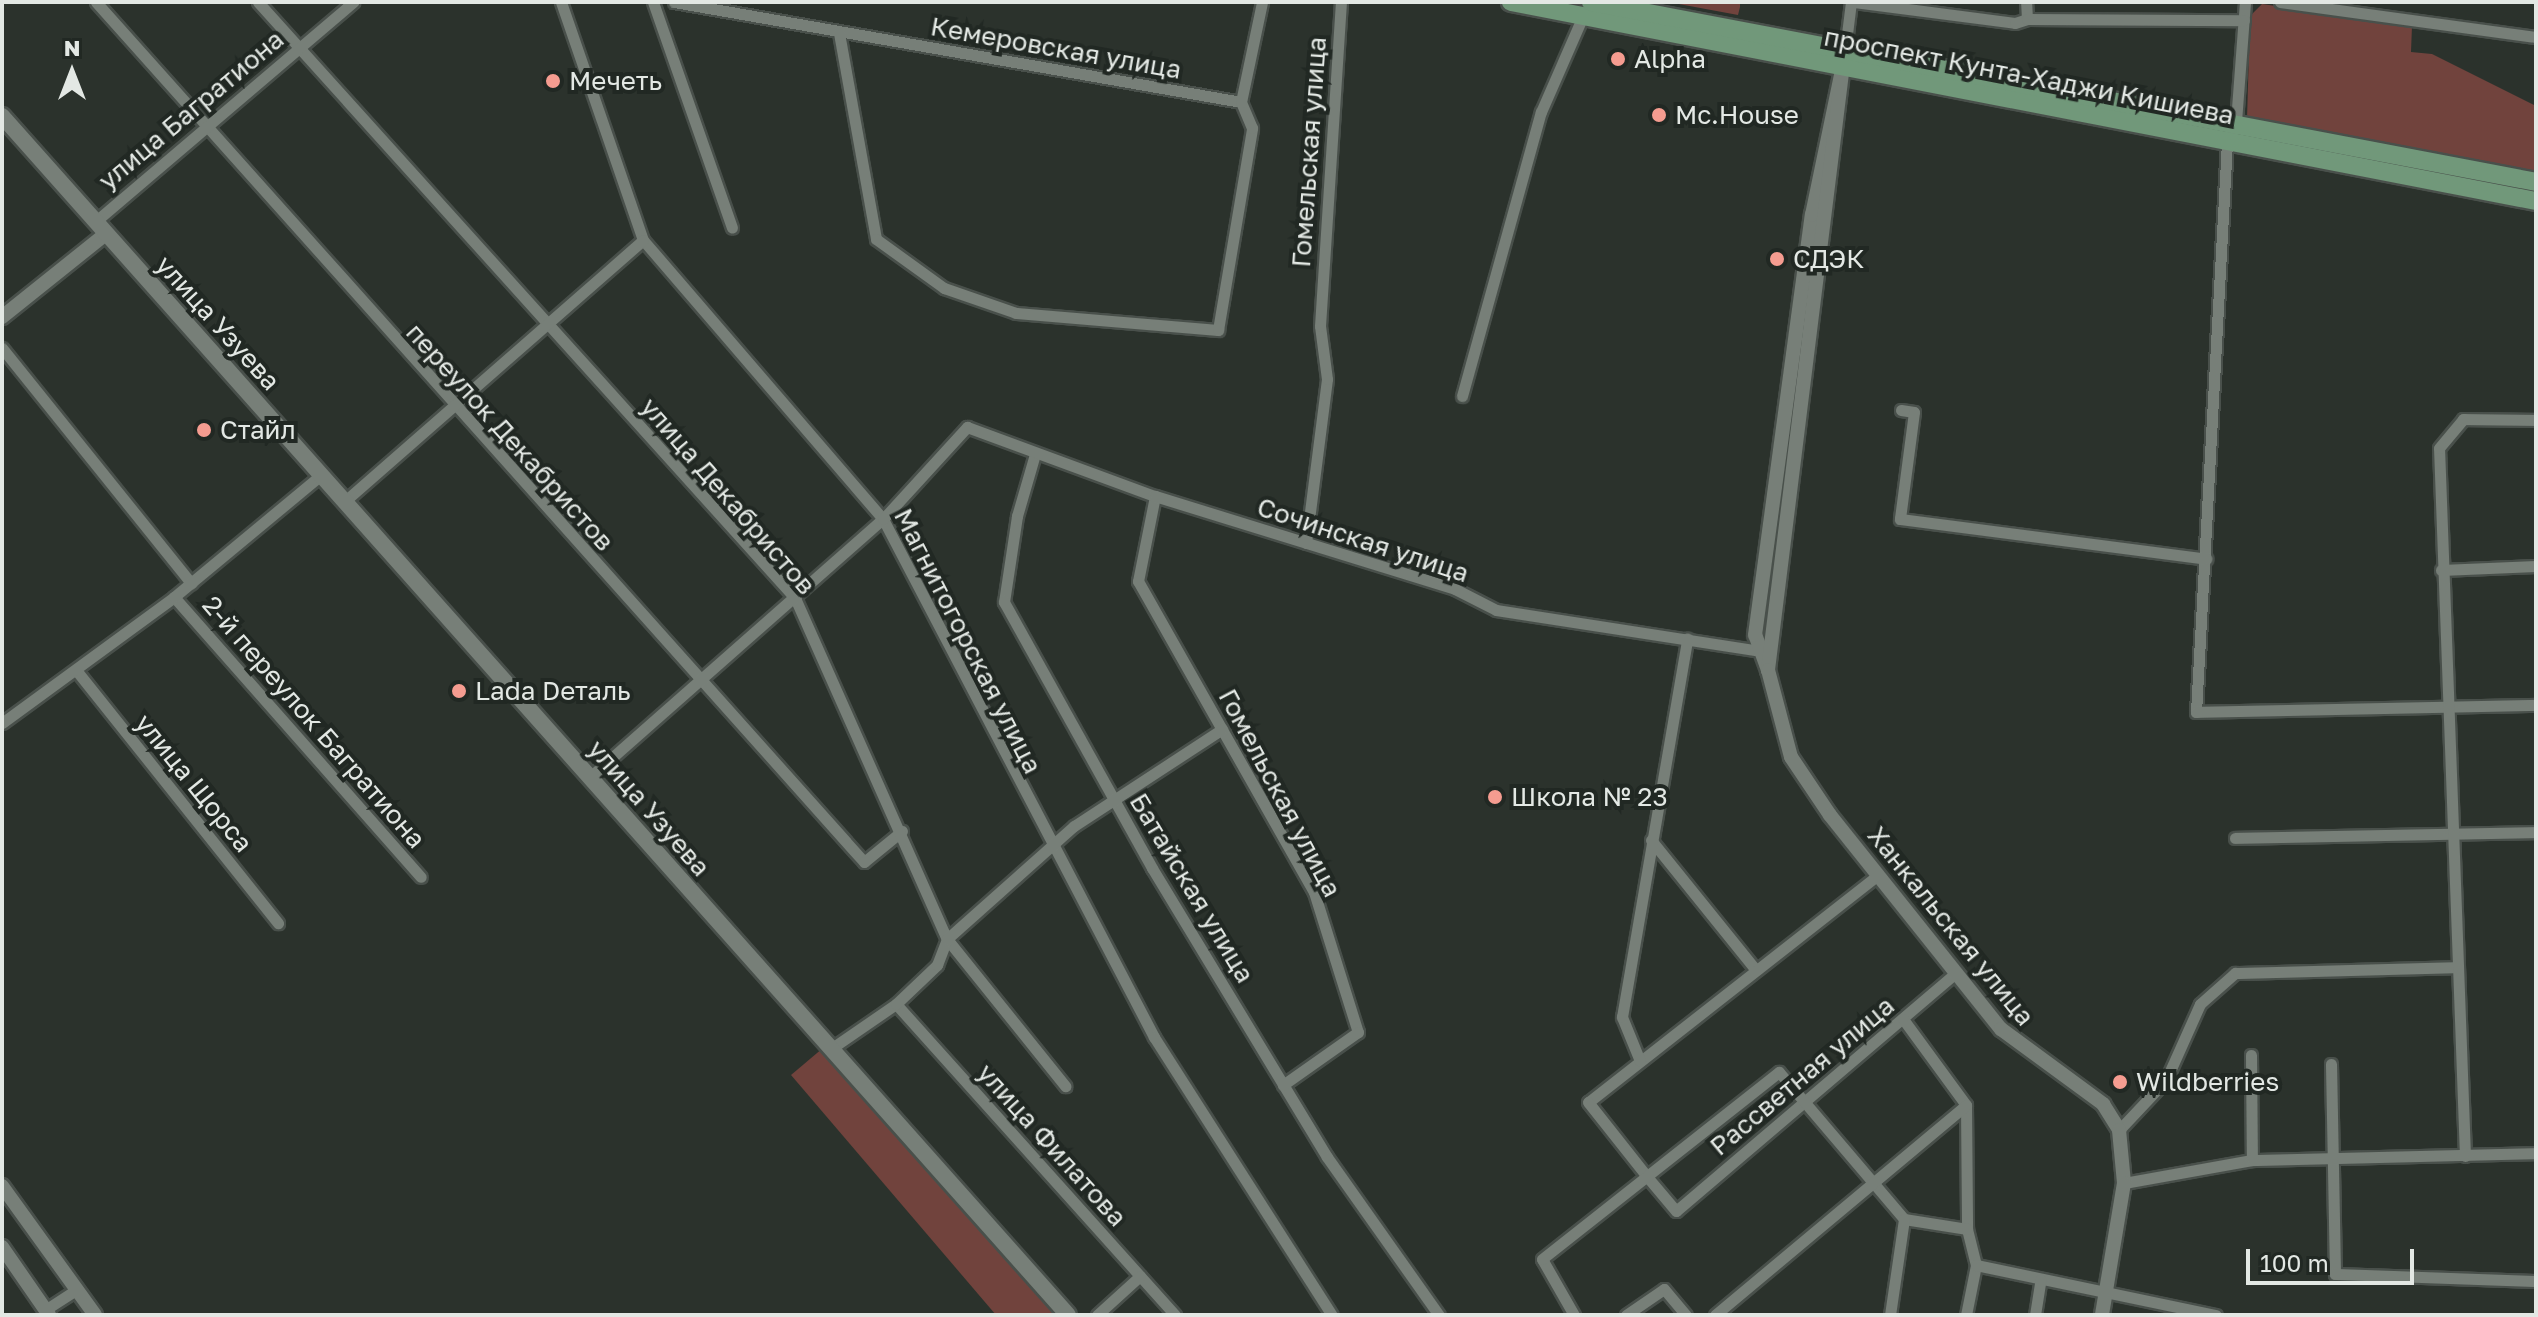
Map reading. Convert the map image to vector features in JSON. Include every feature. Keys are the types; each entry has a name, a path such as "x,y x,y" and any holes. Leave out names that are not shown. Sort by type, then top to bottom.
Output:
{"main road":[{"name":"проспект Кунта-Хаджи Кишиева","path":"1511,2 1639,11 2227,142 2536,201"},
{"name":"проспект Кунта-Хаджи Кишиева","path":"1586,9 1844,58 2236,123 2536,182"},
{"name":"улица Узуева","path":"2,116 1068,1315"}],"street":[{"name":"переулок Декабристов","path":"96,2 697,680 864,862 902,831"},
{"name":"улица Декабристов","path":"258,2 795,598 902,831 947,939 1065,1086"},
{"name":"улица Багратиона","path":"2,317 208,128 353,2"},
{"name":"Магнитогорская улица","path":"561,2 643,240 883,519 1051,851 1154,1037 1332,1315"},
{"path":"653,2 732,228"},
{"name":"Кемеровская улица","path":"674,2 1241,102"},
{"path":"839,33 876,239 944,288 1016,313 1218,330 1252,128 1241,102 1262,2"},
{"name":"Гомельская улица","path":"1306,543 1327,379 1320,326 1341,2"},
{"path":"1755,650 1812,215 1853,2 2002,23 2027,19 2244,20"},
{"path":"2026,2 2027,19"},
{"path":"2245,2 2236,123 2227,142 2196,712 2536,705"},
{"path":"2280,2 2536,37"},
{"path":"1462,396 1541,112 1586,9"},
{"name":"Ханкальская улица","path":"1768,670 1844,58"},
{"path":"345,501 451,404 643,240"},
{"path":"2,348 191,583"},
{"path":"1901,410 1914,412 1900,519 2206,559"},
{"path":"2465,1156 2441,570 2439,448 2448,431 2463,419 2536,420"},
{"name":"Сочинская улица","path":"883,519 967,427 1155,496 1455,589 1496,610 1755,650"},
{"name":"Батайская улица","path":"1035,454 1017,516 1004,602 1112,796 1283,1085 1439,1315"},
{"path":"2,723 174,597 321,475"},
{"name":"Гомельская улица","path":"1155,496 1138,581 1314,892 1358,1032 1283,1085"},
{"path":"590,777 883,519"},
{"path":"2441,570 2536,566"},
{"name":"2-й переулок Багратиона","path":"174,597 421,877"},
{"path":"1640,1061 1622,1017 1687,639"},
{"name":"Ханкальская улица","path":"1755,650 1768,670 1797,770 2001,1029 2103,1104 2119,1130"},
{"name":"улица Щорса","path":"76,670 278,923"},
{"path":"832,1048 896,1004 937,965 947,939 1112,796 1222,729"},
{"path":"2235,838 2536,832"},
{"path":"1651,840 1756,970"},
{"path":"1649,1179 1588,1102 1878,875"},
{"path":"2102,1315 2124,1183 2119,1130 2166,1080 2200,1004 2235,973 2457,967"},
{"name":"Рассветная улица","path":"1649,1179 1676,1211 1956,973"},
{"name":"улица Филатова","path":"896,1004 1175,1315"},
{"path":"1903,1019 1966,1105 1967,1229 1976,1265 1966,1315"},
{"path":"2251,1055 2252,1160"},
{"path":"2331,1064 2329,1157 2335,1274 2536,1281"},
{"name":"Рассветная улица","path":"1574,1315 1542,1259 1649,1179 1779,1072 1806,1102"},
{"path":"1806,1102 1873,1177 1904,1219 1967,1229"},
{"path":"1715,1315 1873,1177 1966,1105"},
{"path":"2124,1183 2252,1160 2536,1153"},
{"path":"2,1186 95,1315"},
{"path":"1890,1315 1904,1219"},
{"path":"4,1255 47,1312 77,1289"},
{"path":"1976,1265 2106,1289 2183,1312 2216,1315"},
{"path":"1097,1315 1140,1276"},
{"path":"2035,1315 2041,1279"},
{"path":"1626,1315 1664,1289 1686,1315"}],"shaded area":[{"path":"1668,2 1740,2 1740,7 1738,15"},
{"path":"2262,4 2412,26 2411,52 2432,54 2536,106 2536,175 2247,119 2250,16"},
{"path":"823,1048 1060,1315 996,1315 791,1075"}],"place":[{"name":"Alpha","path":"1618,59"},
{"name":"Мечеть","path":"553,81"},
{"name":"Mc.House","path":"1659,115"},
{"name":"СДЭК","path":"1777,259"},
{"name":"Стайл","path":"204,430"},
{"name":"Lada Dеталь","path":"459,691"},
{"name":"Школа № 23","path":"1495,797"},
{"name":"Wildberries","path":"2120,1082"}]}
